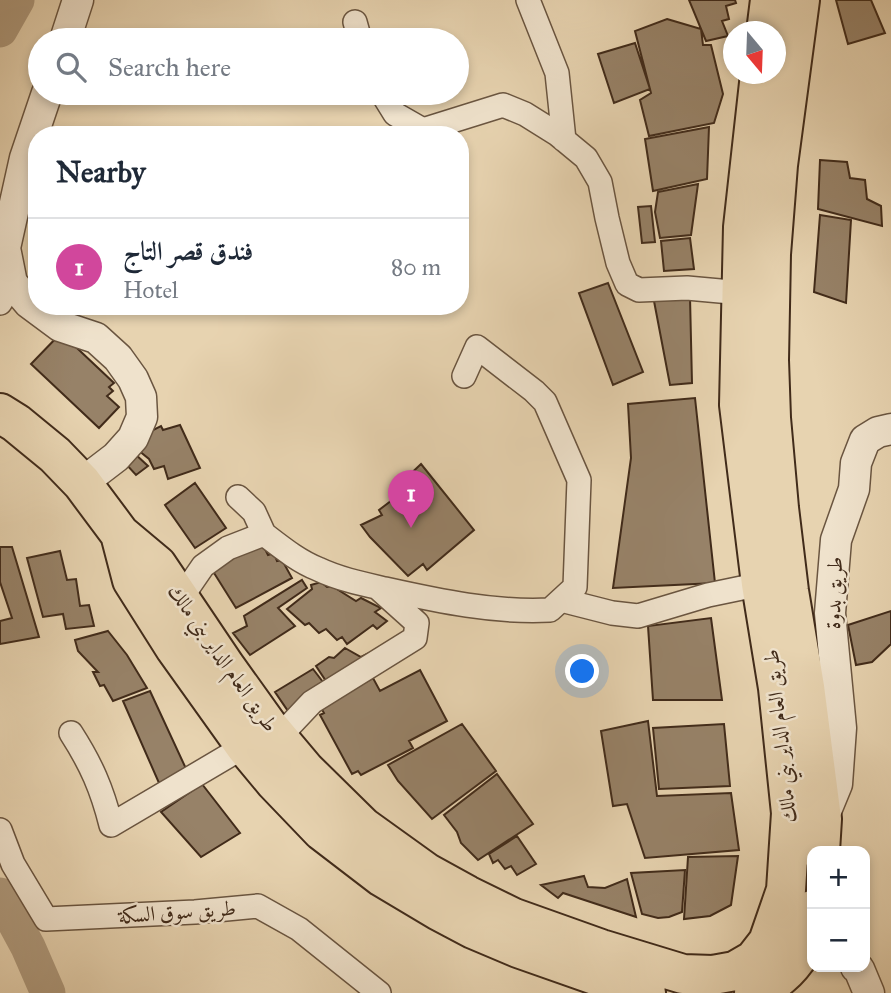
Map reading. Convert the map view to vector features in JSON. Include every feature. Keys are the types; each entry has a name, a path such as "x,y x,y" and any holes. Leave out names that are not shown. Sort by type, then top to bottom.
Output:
{"highway":[{"path":"767,21 770,0"},
{"name":"طريق العام الداير بني مالك","path":"800,0 778,165 771,254 769,360 771,418 781,522 805,687 821,835"},
{"name":"طريق العام الداير بني مالك","path":"759,84 743,226 739,405 761,584 778,688 791,813 786,890 794,948"},
{"name":"طريق العام الداير بني مالك","path":"8,418 55,455 82,483 120,534 157,565 231,675 261,742 275,782 322,831 382,877 484,934 646,993"},
{"name":"طريق العام الداير بني مالك","path":"120,534 132,580 182,658 261,742 305,770 363,827 428,873 514,918 683,974 713,975 735,971 754,960 794,948"},
{"name":"طريق العام الداير بني مالك","path":"754,993 766,987 790,967 794,948 807,921"}],"street":[{"path":"69,28 78,0"},
{"path":"528,0 557,73 564,140"},
{"path":"36,126 43,105"},
{"path":"389,105 395,114 413,126"},
{"path":"440,126 503,105 525,114 586,158 600,182 618,263 628,284 639,290 687,288 742,293"},
{"path":"28,149 5,248 6,293 28,303"},
{"path":"45,315 60,326 96,338 118,358 133,379 141,397 142,418 133,438 116,457 82,483"},
{"path":"238,497 254,512 264,534 287,552 318,569 376,587 437,600 523,611 550,610 575,586 579,480 545,402 534,391 477,347 464,376"},
{"name":"طريق بدوة","path":"821,835 837,784 841,728 830,613 836,540 854,489 856,463 865,440 878,432 891,429"},
{"path":"181,598 203,566 228,548 264,534"},
{"path":"561,600 612,613 638,616 708,595 761,584"},
{"path":"71,733 88,759 104,796 111,825 261,742 312,702 415,638 417,623 376,587"},
{"name":"طريق سوق السكة","path":"0,830 13,864 46,919 195,912 258,906 299,929 379,993"},
{"path":"860,972 869,993"}],"building":[{"path":"689,0 735,0 736,3 726,6 729,19 722,21 723,37 706,41"},
{"path":"836,0 871,0 885,33 848,44"},
{"path":"667,19 701,29 703,45 711,45 723,94 714,123 649,136 640,100 651,93 635,31"},
{"path":"635,43 650,89 614,103 598,54"},
{"path":"709,127 707,179 653,191 645,139"},
{"path":"820,160 847,162 850,178 865,180 867,199 881,206 882,226 818,209"},
{"path":"698,184 691,235 660,238 655,212 658,192"},
{"path":"651,206 655,242 642,243 638,207"},
{"path":"820,215 851,220 846,303 814,292"},
{"path":"690,238 694,269 664,271 661,241"},
{"path":"608,283 643,372 613,385 579,293"},
{"path":"690,297 692,383 670,385 654,301"},
{"path":"61,333 114,383 109,387 113,391 107,396 119,407 99,428 31,364"},
{"path":"695,398 715,583 613,588 631,458 628,404"},
{"path":"180,425 200,468 168,479 164,466 154,469 149,459 133,446 145,434 161,426 163,430"},
{"path":"134,453 148,466 136,475 125,463"},
{"path":"421,464 474,530 427,570 423,564 408,576 361,525 382,515 379,510 404,491 401,483"},
{"path":"195,483 226,528 195,548 165,505"},
{"path":"261,541 268,555 274,553 277,561 282,560 292,578 236,608 209,565"},
{"path":"0,547 12,547 39,637 0,644 0,621 12,618 0,582"},
{"path":"60,551 67,580 76,579 80,606 89,605 94,626 66,629 63,614 43,617 27,558"},
{"path":"302,580 307,588 278,608 295,626 250,655 233,633 247,626 244,616"},
{"path":"321,582 356,601 361,598 381,608 375,612 387,621 377,629 373,625 347,644 342,637 337,640 326,629 319,633 309,623 305,625 287,609 312,589 311,585"},
{"path":"891,611 891,644 872,662 856,665 848,625"},
{"path":"711,618 722,700 653,700 648,626"},
{"path":"108,631 127,655 147,688 113,701 104,685 100,686 93,672 98,672 78,651 75,640"},
{"path":"345,648 361,657 367,654 369,660 343,674 341,671 326,681 316,666 329,657 334,658"},
{"path":"313,669 326,686 288,711 275,692"},
{"path":"420,670 447,721 409,741 413,748 361,775 358,771 352,774 320,715 324,713 320,706 373,678 380,691"},
{"path":"150,691 188,773 159,783 123,701"},
{"path":"648,721 657,796 731,793 739,850 645,858 627,804 613,806 601,731"},
{"path":"462,724 496,771 432,819 398,781 388,765"},
{"path":"724,724 730,786 659,789 653,728"},
{"path":"497,774 533,824 478,860 461,843 457,832 444,815"},
{"path":"202,784 240,833 201,857 161,812"},
{"path":"517,836 536,864 517,875 511,866 505,869 498,860 493,863 489,854"},
{"path":"738,856 731,905 710,916 684,919 688,857"},
{"path":"685,870 682,912 658,918 642,914 631,873"},
{"path":"584,876 588,887 605,888 627,879 636,917 563,893 558,898 541,885"}],"waterway":[{"path":"0,30 17,0"},
{"path":"0,895 28,947 48,993"}],"place":[{"name":"فندق قصر التاج","path":"411,528"}]}
